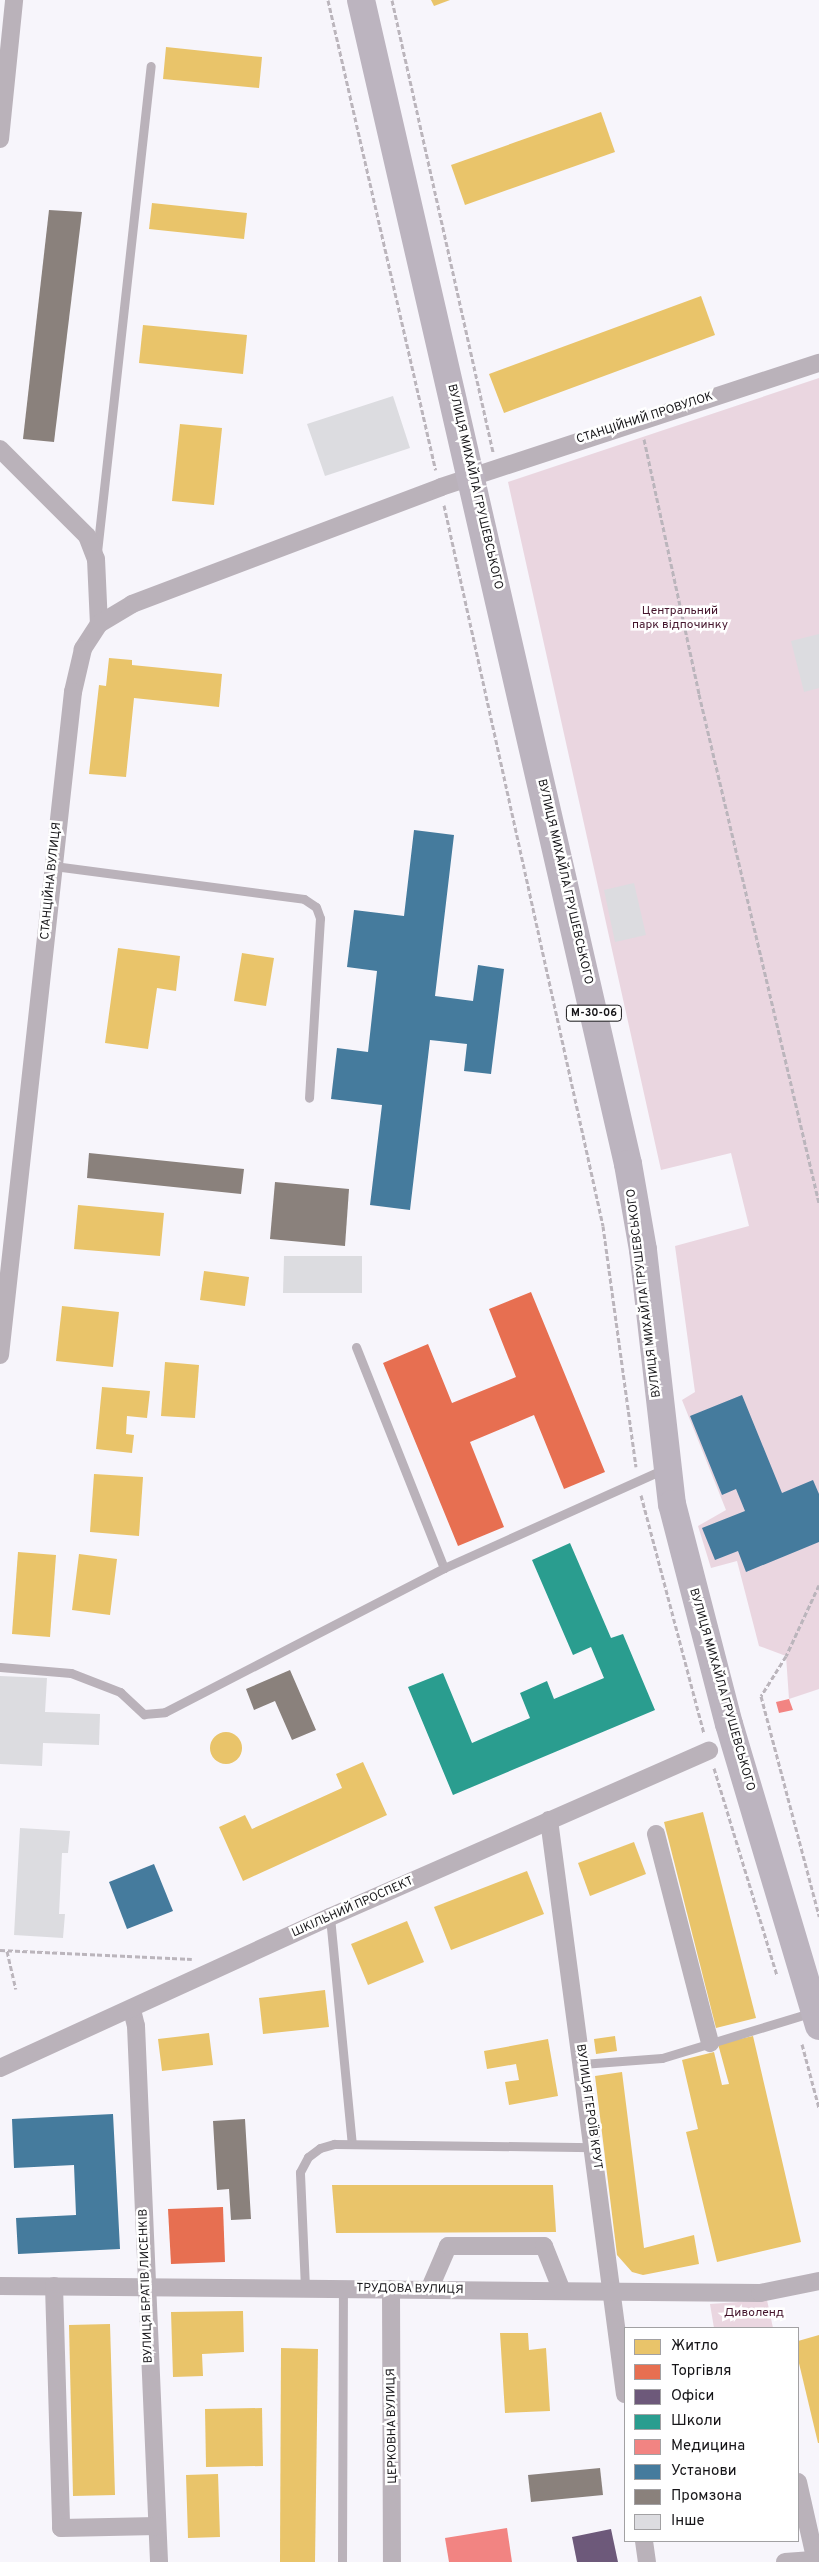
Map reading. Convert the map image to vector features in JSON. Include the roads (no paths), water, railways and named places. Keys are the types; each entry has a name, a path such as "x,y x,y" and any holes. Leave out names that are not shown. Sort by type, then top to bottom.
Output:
{"main road":[{"name":"ВУЛИЦЯ МИХАЙЛА ГРУШЕВСЬКОГО","path":"361,0 472,477 634,1194 666,1468 682,1547 729,1724 817,2019"}],"street":[{"path":"0,140 14,0"},
{"name":"СТАНЦІЙНИЙ ПРОВУЛОК","path":"99,624 132,604 440,488 640,420 819,363"},
{"path":"0,449 86,536 96,558 99,624"},
{"name":"СТАНЦІЙНА ВУЛИЦЯ","path":"0,1355 73,692 83,649 99,624"},
{"name":"ШКІЛЬНИЙ ПРОСПЕКТ","path":"0,2068 549,1820 709,1751"},
{"name":"ВУЛИЦЯ ГЕРОЇВ КРУТ","path":"549,1820 594,2147 624,2386"},
{"path":"656,1834 710,2044"},
{"name":"ВУЛИЦЯ БРАТІВ ЛИСЕНКІВ","path":"132,2010 136,2026 159,2562"},
{"path":"429,2290 448,2246 544,2246 562,2291"},
{"name":"ТРУДОВА ВУЛИЦЯ","path":"0,2286 760,2293 819,2281"},
{"path":"54,2286 61,2528 157,2526"},
{"name":"ЦЕРКОВНА ВУЛИЦЯ","path":"391,2290 392,2562"},
{"path":"785,2562 816,2561 799,2486"},
{"path":"644,2542 647,2562"}],"lane":[{"path":"96,558 151,66"},
{"path":"54,866 304,899 316,907 320,918 309,1098"},
{"path":"356,1347 444,1568"},
{"path":"0,1667 70,1673 120,1692 144,1714 165,1712 444,1568 666,1468"},
{"path":"330,1918 352,2144"},
{"path":"582,2064 662,2058 710,2044 817,2019"},
{"path":"305,2288 300,2172 308,2157 320,2148 352,2144 594,2147"},
{"path":"342,2562 343,2289"}],"park label":[{"name":"Центральний парк відпочинку","path":"680,619"},
{"name":"Диволенд","path":"754,2314"}]}
